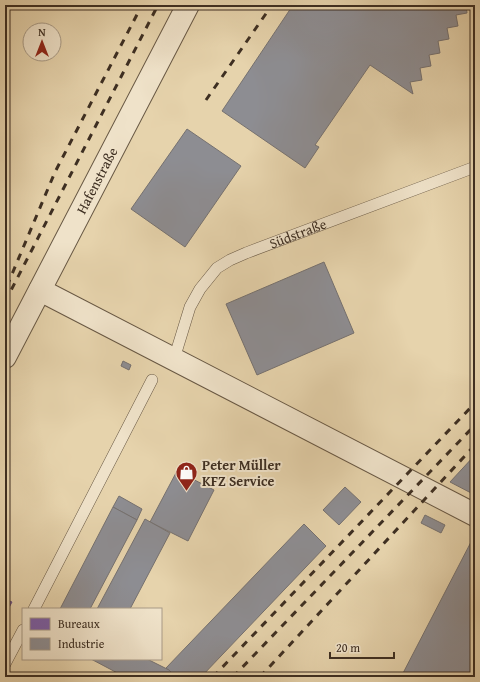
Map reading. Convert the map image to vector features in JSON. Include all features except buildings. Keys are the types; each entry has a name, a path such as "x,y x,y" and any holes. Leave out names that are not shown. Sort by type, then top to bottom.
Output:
{"street":[{"name":"Hafenstraße","path":"5,357 188,5"},
{"path":"40,290 475,515"}],"lane":[{"name":"Südstraße","path":"174,359 190,308 200,289 217,268 246,253 475,167"},
{"path":"35,608 152,380"},
{"path":"5,664 22,632"}],"railway":[{"path":"7,286 55,172 142,5"},
{"path":"5,302 158,5"},
{"path":"206,100 272,5"},
{"path":"213,677 475,403"},
{"path":"233,677 475,425"},
{"path":"260,677 475,445"}],"place":[{"name":"Peter Müller KFZ Service","path":"187,492"}]}
